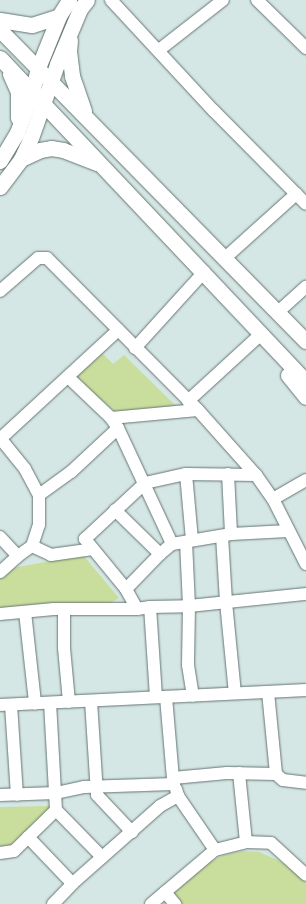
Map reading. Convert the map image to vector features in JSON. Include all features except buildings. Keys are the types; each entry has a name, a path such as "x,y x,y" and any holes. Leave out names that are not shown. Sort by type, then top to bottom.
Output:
{"main road":[{"path":"0,161 17,133 32,92 38,68 58,16 69,0"},
{"path":"0,187 21,159 31,138 71,31 80,9 86,0"},
{"path":"0,20 32,25 58,16"},
{"path":"0,30 306,341"},
{"path":"71,31 69,51 72,76 88,119"},
{"path":"3,61 204,272 260,335 306,382"},
{"path":"3,61 18,92 19,112 17,133"},
{"path":"21,159 40,150 51,148 63,150 103,166"},
{"path":"260,335 291,380 306,397"}],"street":[{"path":"111,0 213,110 306,204"},
{"path":"159,50 223,0"},
{"path":"257,0 306,48"},
{"path":"225,258 296,194"},
{"path":"0,291 38,258 47,258 198,410 256,475 272,499 288,531 301,543 306,564"},
{"path":"135,348 204,272"},
{"path":"278,312 306,287"},
{"path":"0,572 32,546 39,525 39,495 25,469 0,438 118,330"},
{"path":"188,401 260,335"},
{"path":"68,377 115,423 145,483 172,544"},
{"path":"39,495 71,472 115,423 198,410"},
{"path":"137,609 126,589 85,539 145,483 186,474 256,475"},
{"path":"186,474 189,541 188,665 193,696"},
{"path":"228,474 226,602 235,693"},
{"path":"272,499 306,480"},
{"path":"115,510 160,554"},
{"path":"126,589 160,554 172,544 227,535 288,531"},
{"path":"0,536 18,556"},
{"path":"32,546 51,555 93,549"},
{"path":"0,614 64,609 137,609 150,606 189,606 306,594"},
{"path":"150,606 161,697 174,781 178,796 215,850"},
{"path":"64,609 64,648 69,702"},
{"path":"25,612 35,703"},
{"path":"17,795 5,705 306,690"},
{"path":"268,692 276,774 282,780 306,783"},
{"path":"91,701 97,795 132,832"},
{"path":"50,702 56,810 102,857"},
{"path":"0,795 56,793 84,787 174,781 239,773 276,774"},
{"path":"239,773 246,842"},
{"path":"53,904 72,883 160,806 178,796"},
{"path":"0,853 14,851 56,810"},
{"path":"28,837 72,883"},
{"path":"151,904 215,850 246,842 271,843 306,875"},
{"path":"165,892 175,904"}],"green space":[{"path":"99,350 113,364 124,355 180,410 117,413 74,376"},
{"path":"83,555 119,598 98,610 0,615 0,576 7,569"},
{"path":"50,806 51,812 42,821 4,850 0,850 0,807"},
{"path":"243,851 259,852 280,861 301,877 306,883 306,904 179,904 173,894 204,865 224,855"}]}
